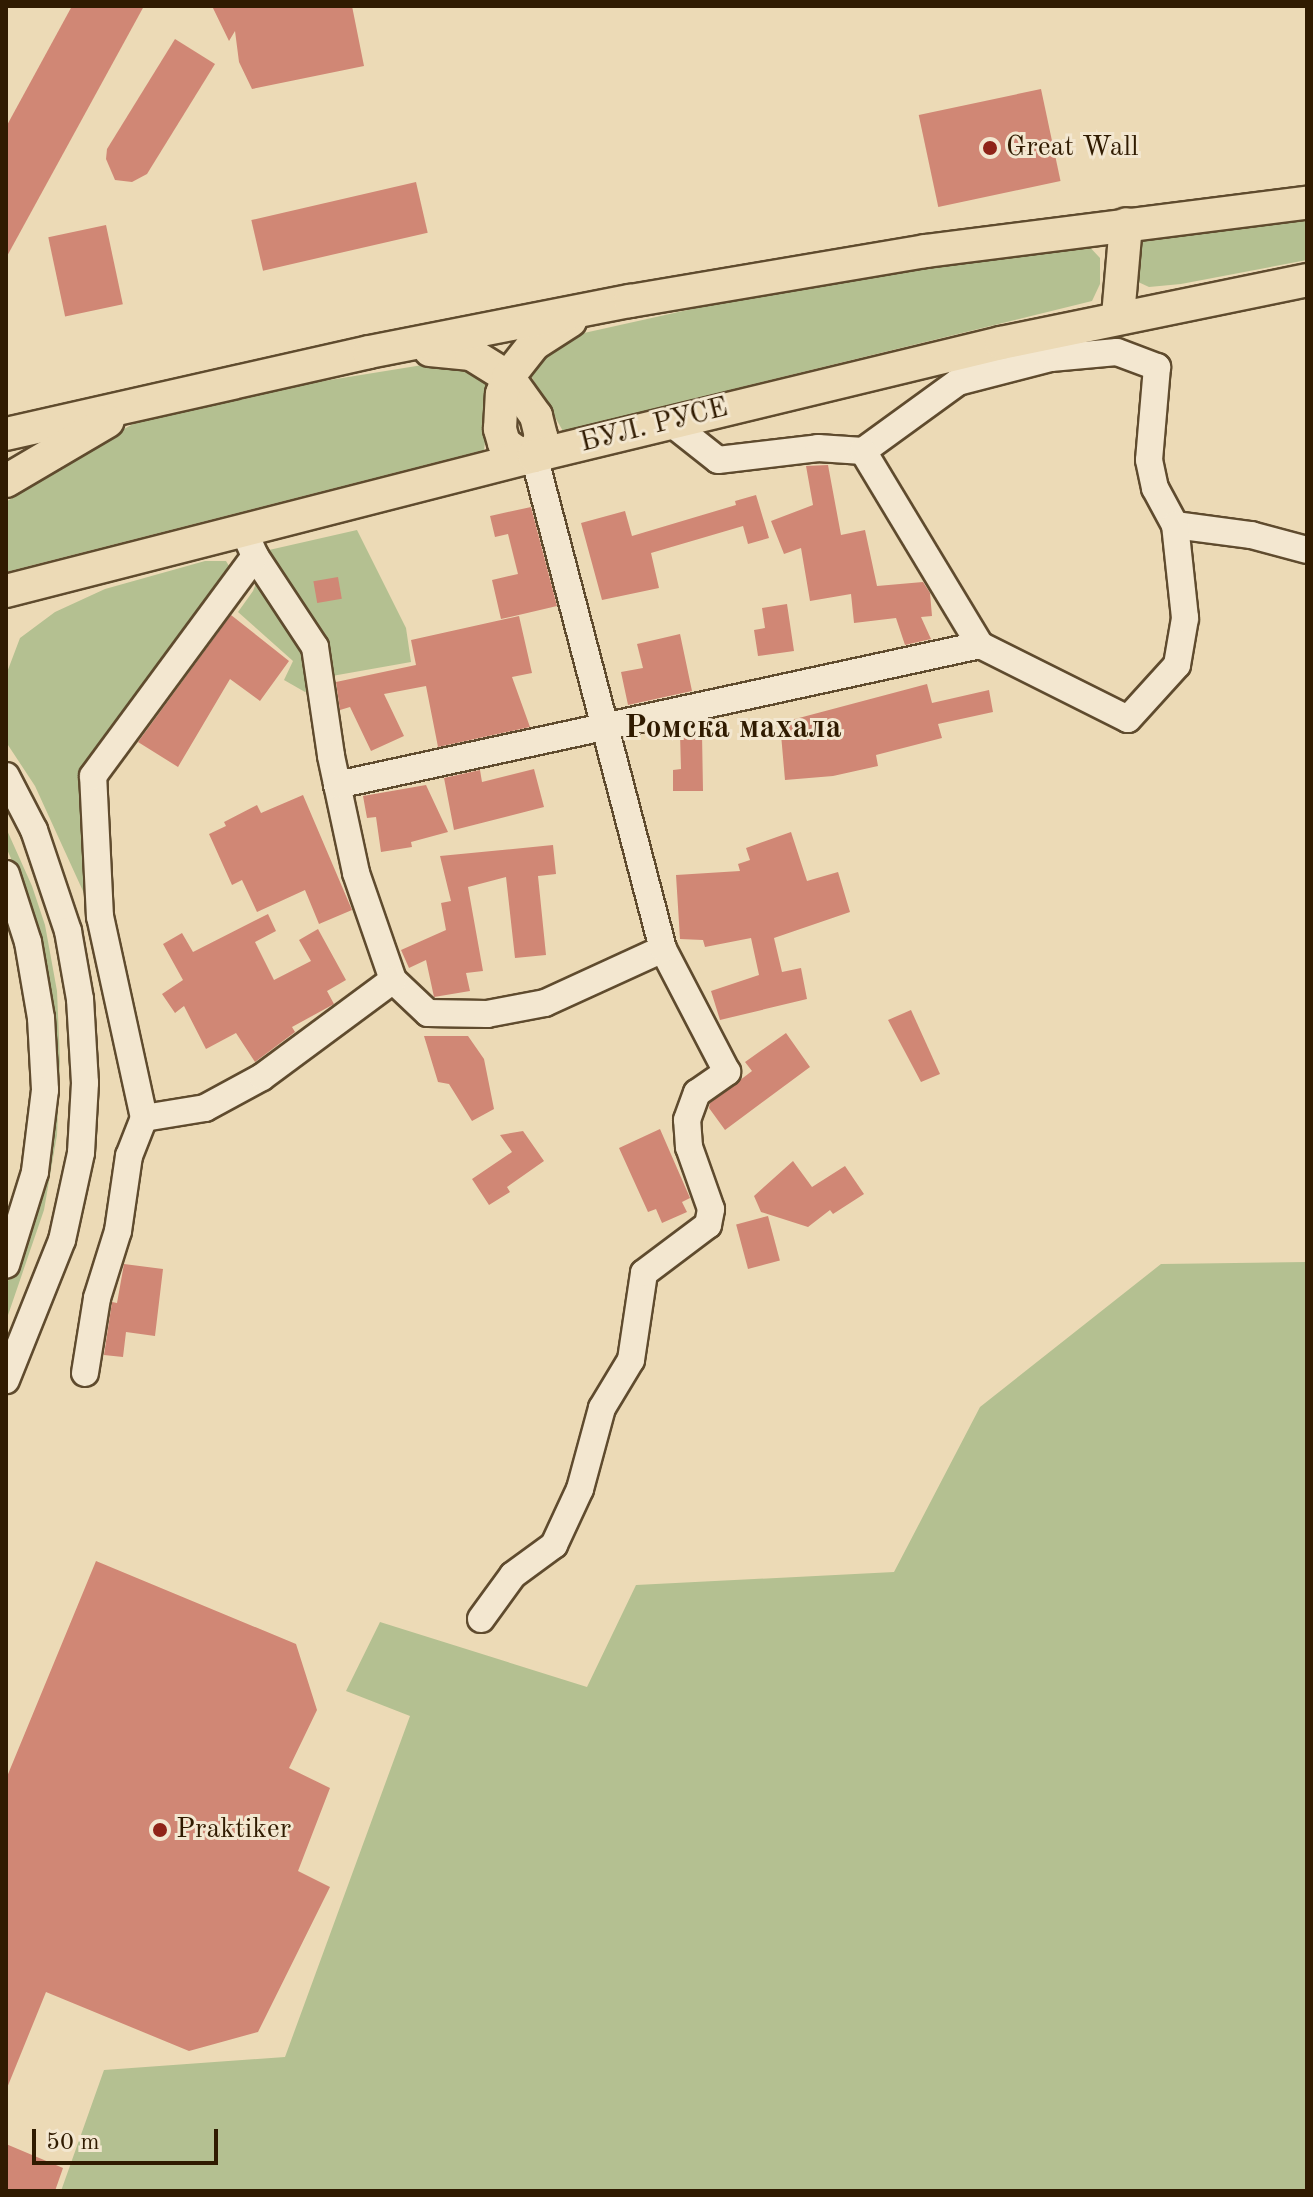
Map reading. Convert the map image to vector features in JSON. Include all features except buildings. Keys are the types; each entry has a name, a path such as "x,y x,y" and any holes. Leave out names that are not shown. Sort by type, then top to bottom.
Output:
{"main road":[{"path":"6,434 369,352 630,301 925,251 1307,203"},
{"path":"1118,316 1126,224"},
{"name":"БУЛ. РУСЕ","path":"6,591 64,576 249,543 534,456 670,422 1118,316 1307,280"},
{"path":"534,456 510,448 501,437 500,410 508,377 534,344 555,328 630,301"},
{"path":"369,352 457,351 482,359 508,377"},
{"path":"6,481 84,434 151,402"},
{"path":"6,617 24,598 64,576"}],"street":[{"path":"670,422 718,460 818,448 863,451 958,382 1051,358 1117,352 1157,367 1149,460 1155,488 1175,525 1185,618 1177,665 1128,719 980,645 863,451"},
{"path":"481,1619 513,1575 554,1545 580,1489 602,1408 631,1360 644,1273 708,1225 711,1209 689,1147 687,1120 697,1093 727,1072 663,949 534,456"},
{"path":"1175,525 1251,535 1307,550"},
{"path":"85,1373 97,1298 118,1231 129,1156 144,1118 100,917 93,776 249,543 315,647 337,785 356,873 393,980 428,1013 487,1014 545,1003 663,949"},
{"path":"337,785 980,645"},
{"path":"6,776 34,830 68,931 80,999 85,1083 81,1153 62,1240 6,1380"},
{"path":"6,874 28,942 41,1018 45,1090 35,1172 6,1265"},
{"path":"144,1118 205,1108 251,1083 393,980"}],"green space":[{"path":"1307,211 1307,260 1181,284 1149,287 1136,281 1137,253 1143,235"},
{"path":"1085,242 1100,258 1100,284 1092,301 563,431 531,376 536,362 551,347 575,335 769,292"},
{"path":"435,363 459,363 492,384 484,450 6,572 6,502 72,458 133,424 199,401"},
{"path":"357,530 406,628 411,662 332,676 305,692 284,680 293,661 238,612 253,591 269,550"},
{"path":"205,561 226,561 232,571 87,764 93,913 35,786 6,742 6,675 20,638 55,612 105,589"},
{"path":"6,828 32,886 45,925 57,991 60,1061 57,1135 44,1210 6,1321 6,1287 21,1244 40,1169 16,870 6,847"},
{"path":"1307,1262 1307,2191 61,2191 104,2070 285,2057 410,1716 346,1691 380,1622 587,1687 636,1585 894,1572 980,1407 1161,1264"}],"place":[{"name":"Great Wall","path":"990,148"},
{"name":"Praktiker","path":"160,1830"}],"district":[{"name":"Ромска махала","path":"733,729"}]}
